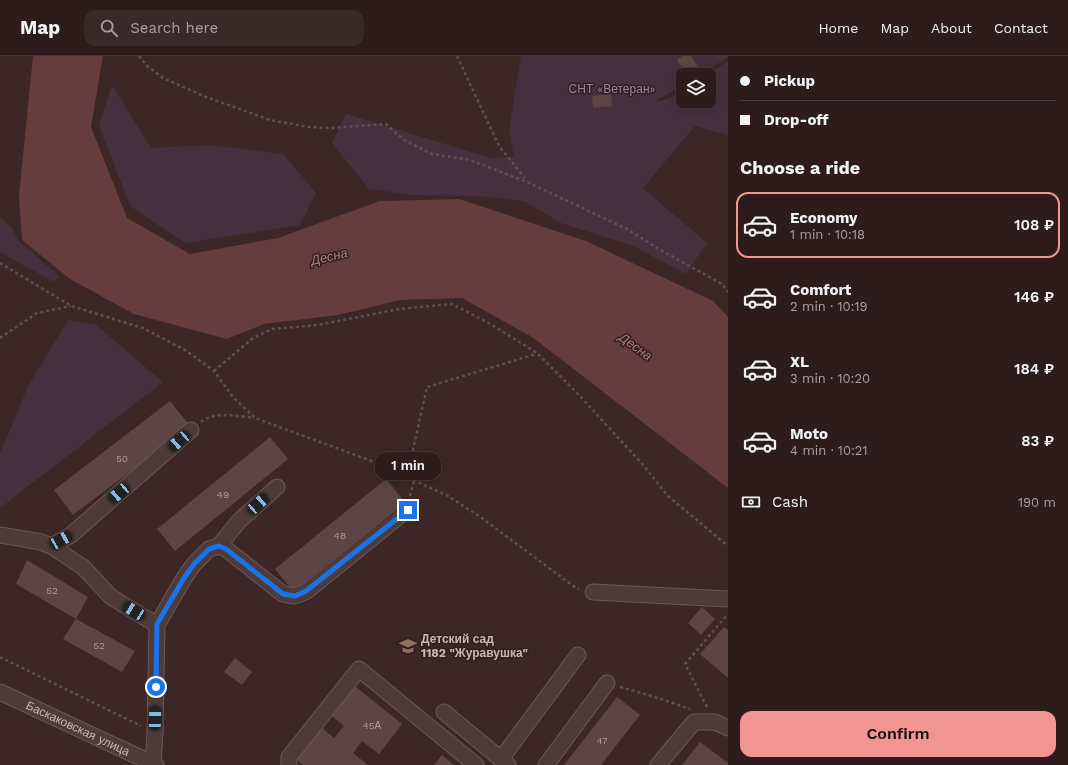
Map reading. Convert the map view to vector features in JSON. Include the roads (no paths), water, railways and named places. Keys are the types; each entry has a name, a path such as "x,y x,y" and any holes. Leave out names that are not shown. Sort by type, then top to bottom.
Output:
{"street":[{"path":"51,546 71,535 191,430"},
{"path":"154,764 157,624 194,564 209,549 219,546 239,521 277,487"},
{"path":"219,546 226,549 283,594 295,596 306,591 408,510"},
{"path":"0,535 40,542 51,546 84,568 111,597 157,624"},
{"path":"593,592 728,599"},
{"path":"444,712 504,762 578,656"},
{"path":"290,765 289,757 359,670 476,765"},
{"path":"546,765 607,683"},
{"name":"Баскаковская улица","path":"0,692 154,764"},
{"path":"658,765 694,722 722,725"}],"water":[{"name":"Десна","path":"33,56 103,56 91,127 127,218 190,254 278,238 380,201 459,199 586,241 713,301 728,317 728,488 532,337 462,298 400,300 338,315 264,324 227,339 134,314 70,279 22,240 19,196"}],"place":[{"name":"Детский сад 1182 \"Журавушка\"","path":"408,646"}],"park label":[{"name":"СНТ «Ветеран»","path":"612,89"}]}
